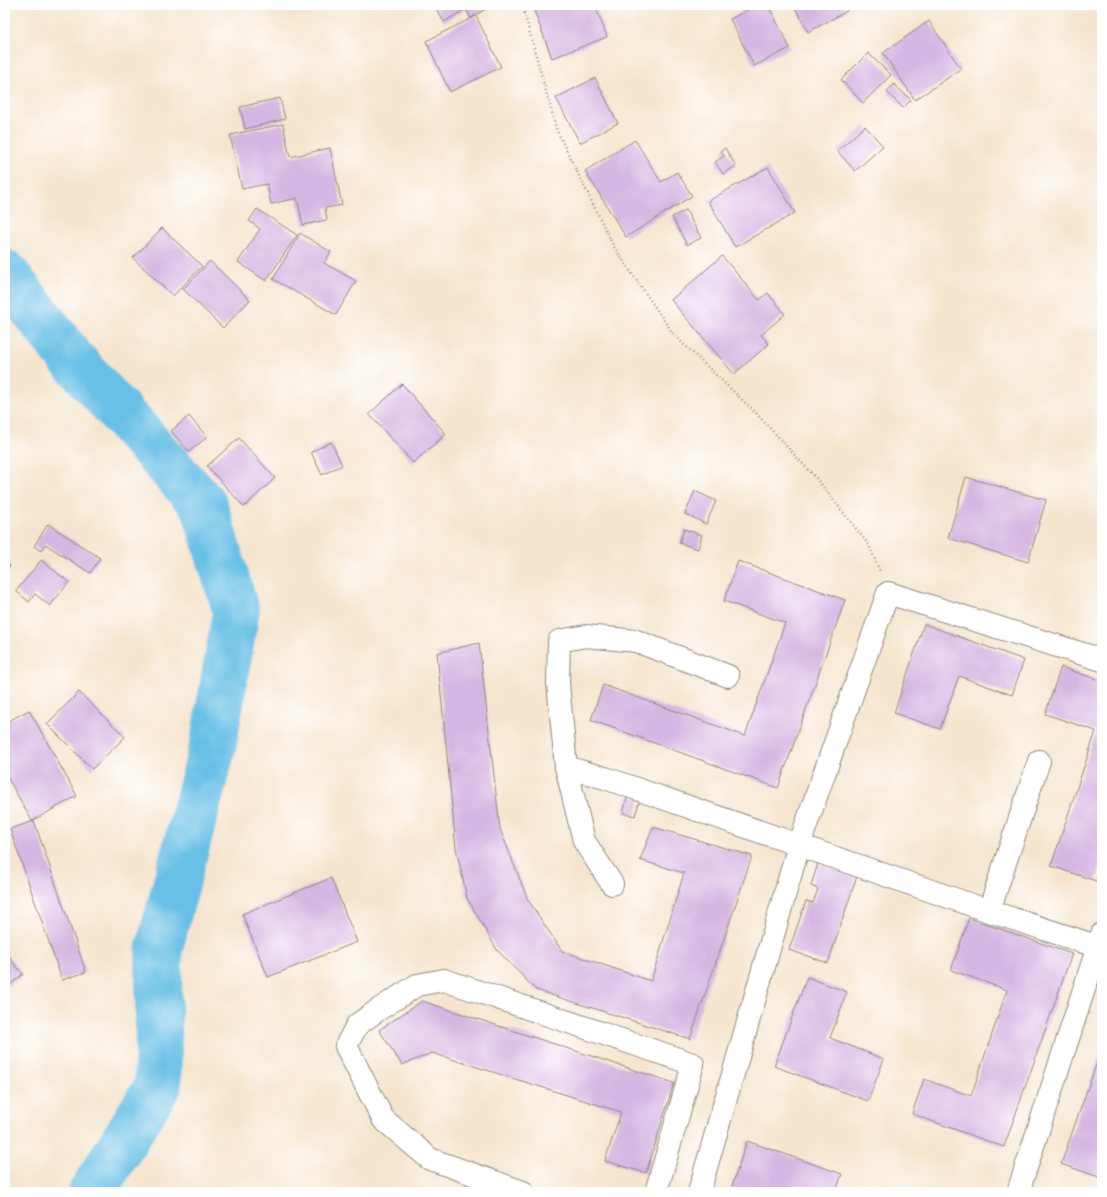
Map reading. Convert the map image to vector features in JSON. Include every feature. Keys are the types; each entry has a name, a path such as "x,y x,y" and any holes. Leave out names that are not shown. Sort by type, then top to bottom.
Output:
{"street":[{"path":"699,1192 799,845 888,592 1102,660"},
{"path":"612,884 584,841 566,767 558,683 559,641 586,636 636,641 728,676"},
{"path":"989,911 1040,761"},
{"path":"566,767 605,778 989,911 1101,942 1018,1192"},
{"path":"523,1192 430,1159 383,1119 346,1046 357,1025 417,985 444,980 693,1064 656,1192"}],"path":[{"path":"522,5 557,131 614,247 674,335 756,413 831,496 869,545 888,592"}],"building":[{"path":"434,5 492,5 471,18 466,9 444,22"},
{"path":"532,5 595,5 607,37 552,58"},
{"path":"651,5 671,5 671,6 652,10"},
{"path":"757,5 768,5 790,48 754,66 730,19"},
{"path":"794,5 843,5 847,11 808,32"},
{"path":"873,5 885,5 875,9"},
{"path":"476,16 501,67 450,92 426,41"},
{"path":"929,21 961,69 915,100 883,53"},
{"path":"868,53 891,75 863,103 841,80"},
{"path":"595,78 618,123 580,143 556,98"},
{"path":"894,84 911,100 903,108 887,92"},
{"path":"280,98 285,119 245,129 240,107"},
{"path":"283,124 290,157 330,148 342,205 325,208 327,220 303,225 297,198 271,204 267,184 242,189 230,135"},
{"path":"865,126 883,146 855,171 837,151"},
{"path":"635,140 661,182 677,172 692,196 626,237 585,171"},
{"path":"725,148 736,166 723,174 715,162 724,156 721,151"},
{"path":"768,167 795,213 735,247 708,201"},
{"path":"257,209 297,235 266,281 238,262 260,229 249,221"},
{"path":"686,210 701,238 687,245 672,217"},
{"path":"162,228 202,266 173,296 133,258"},
{"path":"300,233 331,252 324,263 356,281 336,315 273,279"},
{"path":"722,256 759,300 768,293 785,314 761,335 769,344 734,374 671,300"},
{"path":"210,261 250,300 223,328 183,289"},
{"path":"402,384 446,434 413,463 369,414"},
{"path":"189,416 207,437 189,452 171,431"},
{"path":"239,438 275,478 244,507 207,466"},
{"path":"331,442 342,465 322,475 311,452"},
{"path":"966,477 1046,500 1028,562 948,538"},
{"path":"695,491 716,501 706,524 685,514"},
{"path":"48,524 100,558 90,573 45,544 41,551 34,546"},
{"path":"684,529 702,535 698,549 679,543"},
{"path":"41,560 69,582 50,606 35,594 29,602 16,591"},
{"path":"5,561 10,566 5,571"},
{"path":"738,561 845,600 778,788 591,720 603,685 745,736 785,623 724,601"},
{"path":"924,624 1024,660 1012,695 959,676 940,729 894,713"},
{"path":"479,643 500,829 528,900 562,951 651,981 684,873 640,860 653,827 752,856 690,1039 536,990 497,950 467,898 456,848 437,653"},
{"path":"1061,667 1102,681 1102,863 1096,881 1051,866 1096,731 1045,714"},
{"path":"79,692 125,737 92,769 47,724"},
{"path":"29,710 77,796 32,821 5,773 5,723"},
{"path":"628,795 640,799 635,816 623,813"},
{"path":"34,821 86,972 62,980 10,829"},
{"path":"818,863 857,876 828,963 789,950 806,901 813,903 818,889 811,886"},
{"path":"331,878 357,942 268,977 242,914"},
{"path":"969,918 1072,954 1004,1147 912,1114 924,1079 971,1096 1007,990 951,970"},
{"path":"5,953 23,974 5,989"},
{"path":"807,977 847,992 830,1038 884,1059 868,1101 774,1066"},
{"path":"422,1001 674,1083 646,1173 605,1161 621,1112 432,1053 402,1065 379,1030"},
{"path":"1102,1048 1102,1178 1061,1164"},
{"path":"747,1141 842,1174 836,1192 730,1192"},
{"path":"414,1187 424,1192 411,1192"},
{"path":"881,1187 893,1192 879,1192"}],"waterway":[{"path":"5,273 71,358 204,505 236,611 213,745 159,949 158,1086 92,1192"}]}
